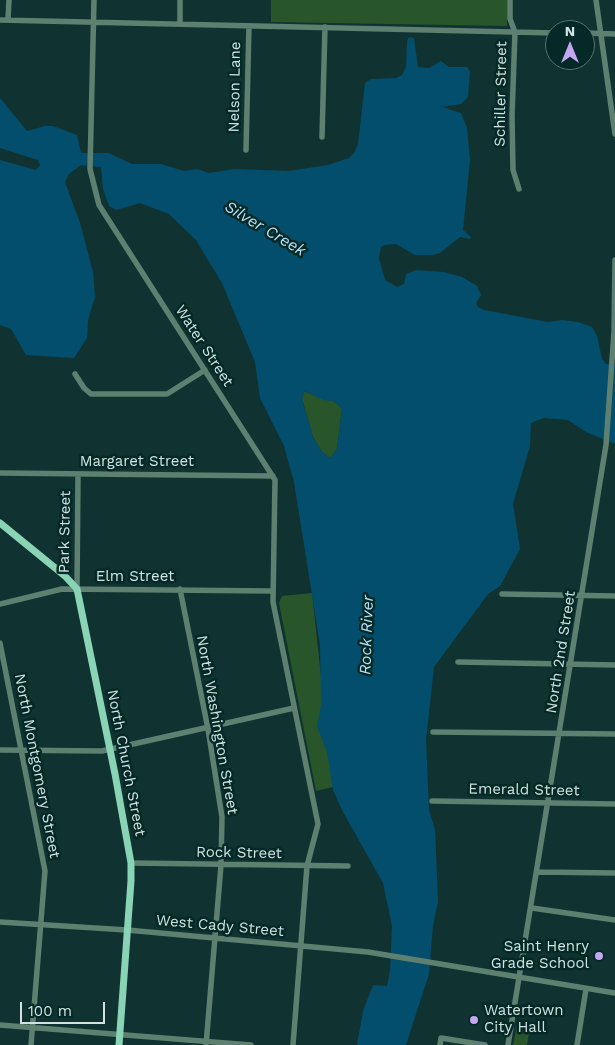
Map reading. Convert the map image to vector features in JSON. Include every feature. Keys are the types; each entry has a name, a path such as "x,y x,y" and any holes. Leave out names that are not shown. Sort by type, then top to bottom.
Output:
{"main road":[{"path":"0,523 65,576 77,589"},
{"name":"North Church Street","path":"77,589 131,863 119,1045"}],"street":[{"path":"8,0 8,20"},
{"name":"Water Street","path":"94,0 90,169 96,195 105,216 273,476 276,492 272,591 318,824 307,866 293,1045"},
{"path":"180,0 180,24"},
{"name":"Schiller Street","path":"510,0 510,19 515,32 512,116 513,170 519,189"},
{"path":"596,0 615,134"},
{"path":"0,20 545,33"},
{"name":"Nelson Lane","path":"246,150 249,26"},
{"path":"322,136 325,28"},
{"path":"595,34 615,34"},
{"name":"North 2nd Street","path":"508,1045 572,664 606,445 612,357 615,260"},
{"path":"75,374 84,388 91,394 167,394 205,370"},
{"name":"Margaret Street","path":"0,473 273,476"},
{"name":"Park Street","path":"77,589 78,475"},
{"name":"Elm Street","path":"0,604 62,589 272,591"},
{"name":"North Washington Street","path":"180,590 208,729 222,817 221,865 206,1043"},
{"path":"502,594 615,596"},
{"name":"North Montgomery Street","path":"0,642 45,871 31,1045"},
{"path":"458,662 615,665"},
{"path":"0,750 109,750 294,708"},
{"path":"433,732 615,734"},
{"name":"Emerald Street","path":"432,801 615,804"},
{"name":"Rock Street","path":"131,863 348,866"},
{"path":"538,872 615,873"},
{"path":"532,908 615,920"},
{"name":"West Cady Street","path":"0,922 127,930 300,946 386,956 615,993"},
{"path":"577,1045 586,989"},
{"path":"0,1025 206,1043 252,1045"},
{"path":"440,1045 441,1038 485,1045"}],"green space":[{"path":"271,0 507,0 507,26 271,22"},
{"path":"304,391 333,401 342,408 337,449 330,458 322,452 313,437 302,399"},
{"path":"312,593 333,787 316,791 279,603 282,596"},
{"path":"517,1025 530,1027 527,1045 513,1045"}],"water":[{"path":"409,37 414,38 418,67 429,68 441,61 449,67 467,67 470,71 468,97 461,104 442,107 461,113 467,128 470,160 463,230 471,237 470,239 460,237 440,253 432,255 415,255 396,244 384,245 381,247 379,258 385,280 397,287 404,284 406,274 416,270 444,272 462,277 477,286 481,295 476,303 478,307 484,310 548,322 562,320 578,322 592,327 597,336 602,359 606,364 615,365 615,444 586,432 568,420 544,418 531,423 530,446 513,504 520,549 500,586 488,594 434,667 426,740 429,810 435,830 438,902 433,925 429,974 406,1045 357,1045 363,1011 373,985 387,986 390,971 392,926 383,883 343,812 333,790 327,752 317,726 321,705 320,645 294,482 284,446 260,398 255,362 222,283 196,240 169,214 140,203 116,210 109,206 103,189 101,167 81,165 69,174 65,182 80,223 93,272 95,297 88,320 87,338 74,358 26,355 11,329 0,325 0,160 36,170 40,165 38,160 0,148 0,98 27,131 45,126 53,126 77,135 81,153 109,153 132,164 161,164 184,171 197,169 209,173 234,169 289,171 328,165 349,158 354,153 358,144 365,83 371,79 396,78 402,75 406,67 407,41","holes":["305,391 323,400 333,401 342,408 337,449 330,458 322,452 313,437 302,399"]}],"place":[{"name":"Saint Henry Grade School","path":"599,956"},
{"name":"Watertown City Hall","path":"474,1020"}],"water label":[{"name":"Silver Creek","path":"265,229"},
{"name":"Rock River","path":"367,635"}]}
